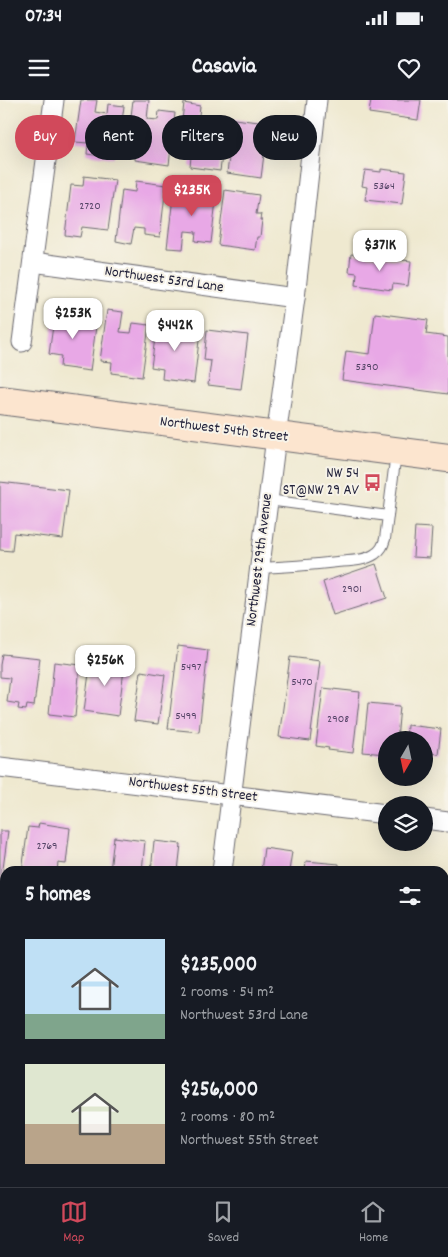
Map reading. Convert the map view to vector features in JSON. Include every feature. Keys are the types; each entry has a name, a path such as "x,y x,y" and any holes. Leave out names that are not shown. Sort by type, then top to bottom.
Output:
{"main road":[{"name":"Northwest 54th Street","path":"0,400 448,458"}],"street":[{"path":"22,342 54,100"},
{"name":"Northwest 29th Avenue","path":"223,866 259,568 295,298 317,100"},
{"name":"Northwest 53rd Lane","path":"33,262 295,298"},
{"name":"Northwest 55th Street","path":"0,767 378,813"},
{"path":"433,820 448,822"}],"lane":[{"path":"259,568 299,566 367,558 374,555 382,548 385,539 396,452"},
{"path":"268,500 388,516"}],"building":[{"path":"81,100 97,100 95,112 107,114 108,104 124,106 123,115 85,115 85,143 75,142"},
{"path":"133,100 149,100 147,115 131,115"},
{"path":"371,100 421,100 418,120 369,113"},
{"path":"184,103 200,106 199,115 183,115"},
{"path":"159,111 175,113 175,115 162,115 162,160 170,160 169,165 135,160 152,160 152,119 158,120"},
{"path":"243,120 253,121 253,160 263,160 261,178 227,173 229,160 243,160"},
{"path":"191,160 221,160 220,171 190,167"},
{"path":"381,169 406,172 402,204 365,200 367,187 362,186 365,170 381,172"},
{"path":"84,176 115,180 108,230 82,227 80,237 65,235 71,185 83,186"},
{"path":"136,181 166,185 160,237 144,235 144,229 134,228 131,244 116,241 122,190 135,192"},
{"path":"187,188 217,192 211,243 195,241 196,232 185,231 183,249 167,248 173,197 186,198"},
{"path":"225,190 259,195 256,214 261,214 260,220 262,220 260,237 257,237 255,250 218,245"},
{"path":"351,254 411,261 408,286 393,284 392,290 356,285 357,273 349,272"},
{"path":"56,305 71,307 69,325 80,327 82,317 97,319 90,371 60,367 61,356 49,354"},
{"path":"107,310 123,312 120,332 131,333 133,323 149,325 142,377 111,373 112,362 100,361"},
{"path":"375,313 428,320 426,334 448,337 448,394 342,380 346,351 370,354"},
{"path":"158,316 174,318 172,334 183,336 184,330 200,332 194,383 162,379 163,369 151,367"},
{"path":"207,330 248,335 241,389 208,385 211,361 204,360"},
{"path":"0,482 69,490 63,539 14,533 12,551 0,550"},
{"path":"415,527 432,528 430,558 413,557"},
{"path":"376,564 387,598 333,615 323,582"},
{"path":"178,646 208,650 199,732 168,729"},
{"path":"2,654 40,658 34,706 27,705 26,710 18,709 19,704 7,702 10,678 0,677"},
{"path":"290,657 320,661 310,741 279,737"},
{"path":"91,658 125,662 118,716 84,711"},
{"path":"54,662 80,665 75,717 49,714"},
{"path":"141,671 165,675 158,724 134,721"},
{"path":"323,688 360,692 353,753 328,750 329,748 316,746"},
{"path":"368,703 400,706 398,731 378,731 378,753 363,752"},
{"path":"407,725 441,729 438,754 433,754 433,731 407,731"},
{"path":"39,823 70,828 66,864 58,863 58,866 23,866 28,827 38,828"},
{"path":"0,831 8,831 3,866 0,866"},
{"path":"114,837 145,841 142,866 111,866"},
{"path":"154,841 181,844 179,866 152,866"},
{"path":"264,848 292,852 290,866 262,866"},
{"path":"306,861 339,864 339,866 306,866"}],"place":[{"name":"NW 54 ST@NW 29 AV","path":"373,483"}]}
